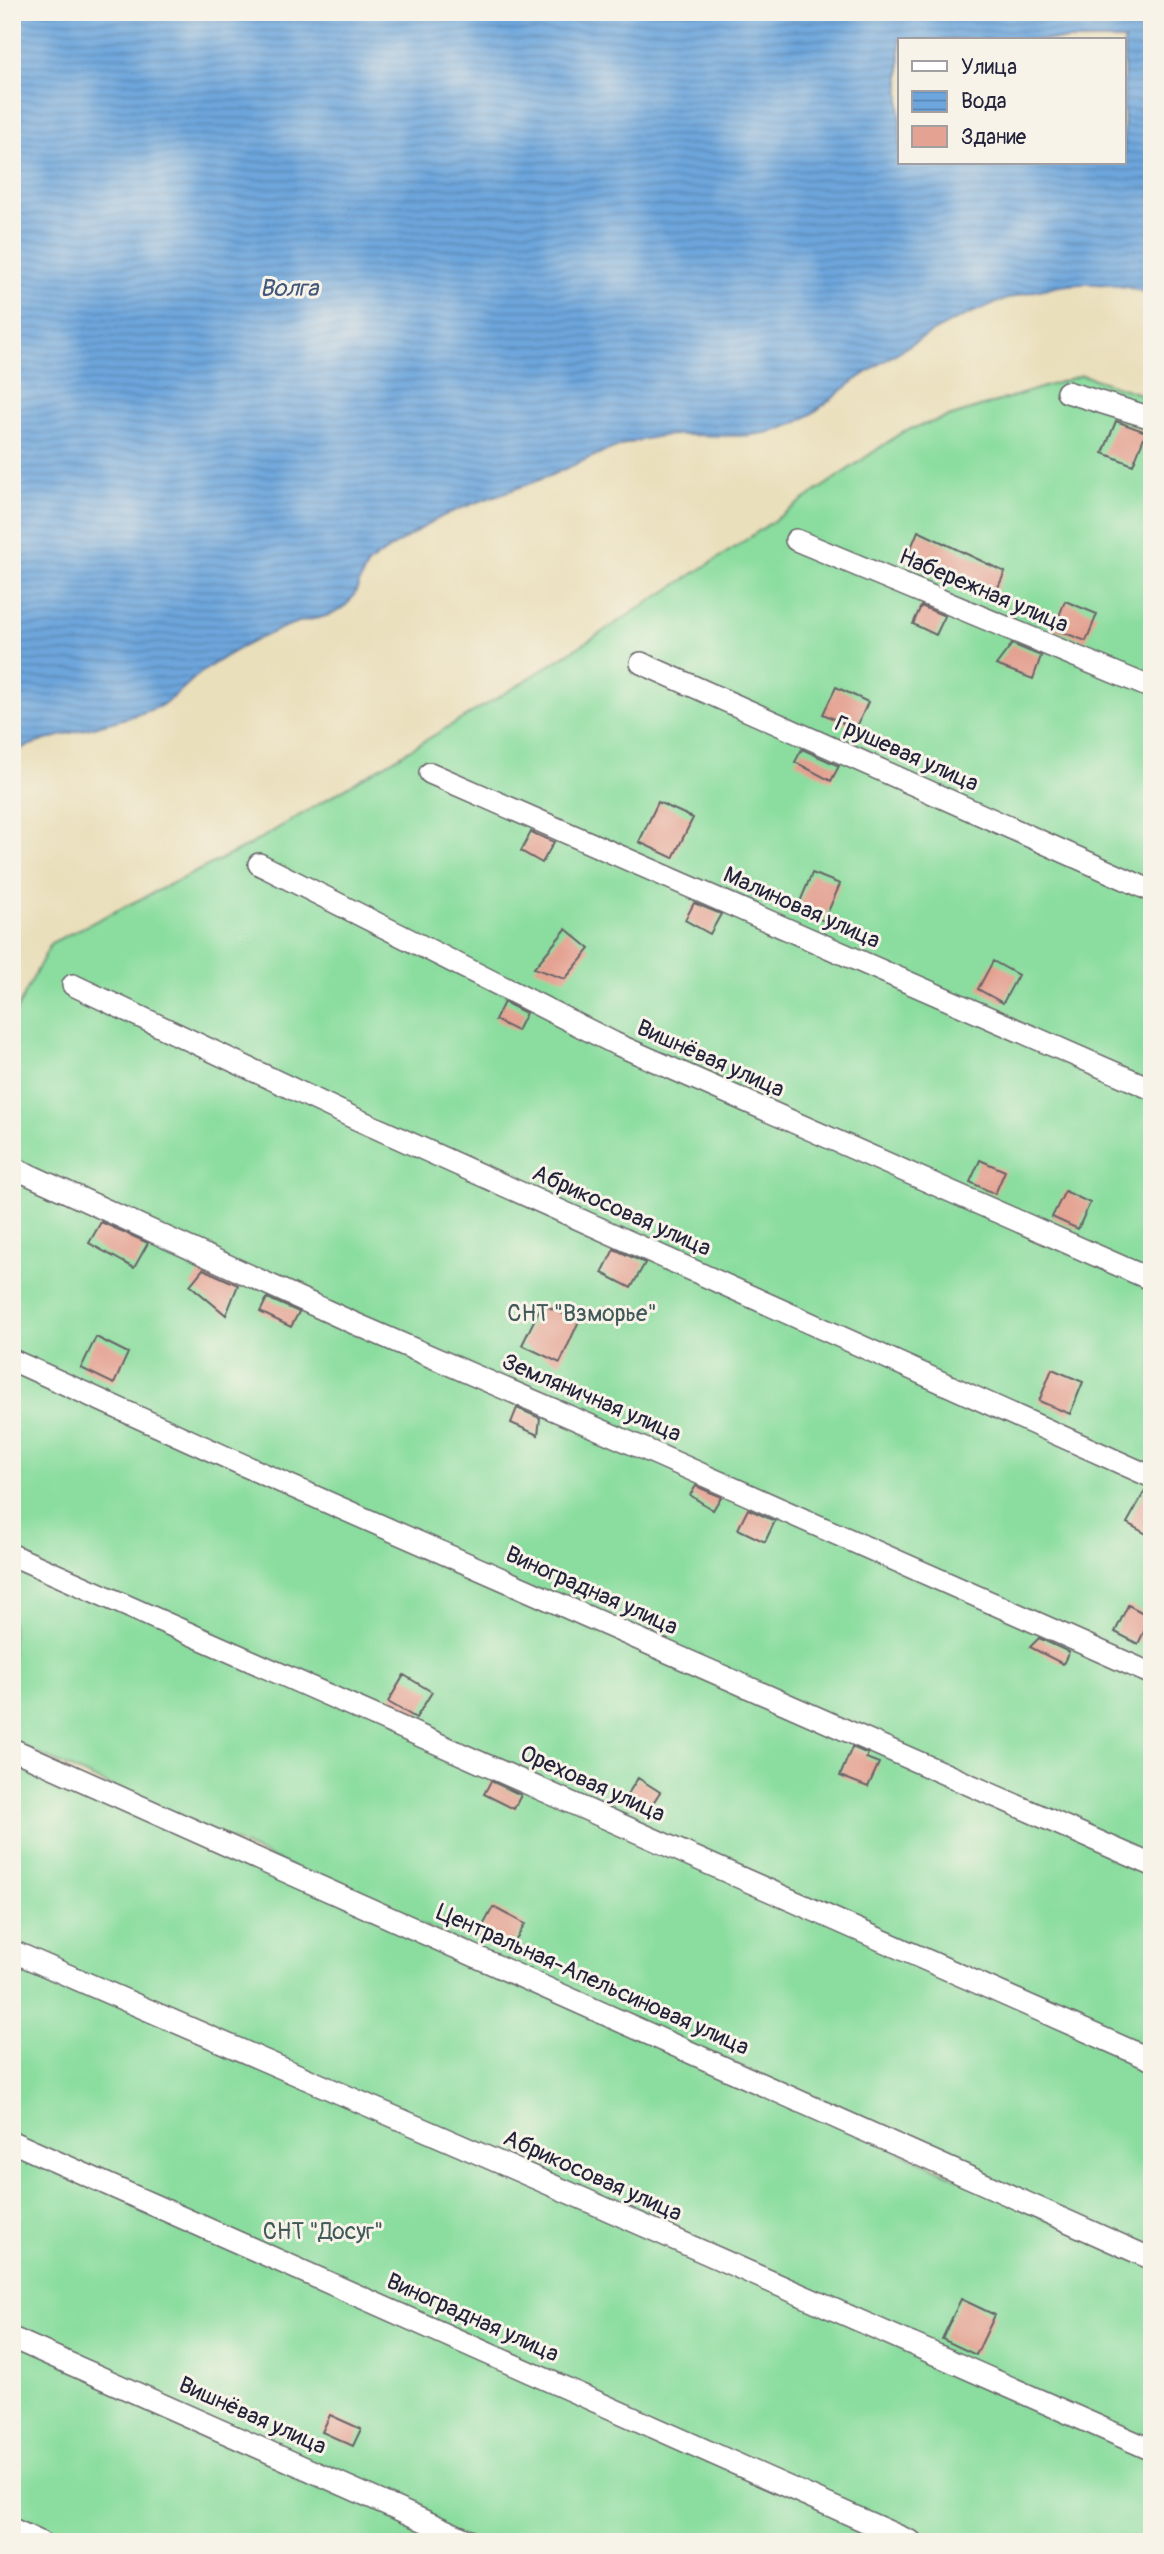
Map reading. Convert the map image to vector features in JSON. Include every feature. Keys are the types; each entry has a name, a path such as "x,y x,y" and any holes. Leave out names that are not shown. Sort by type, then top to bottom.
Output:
{"lane":[{"path":"1067,392 1152,418"},
{"name":"Набережная улица","path":"796,540 1152,688"},
{"name":"Грушевая улица","path":"641,663 1152,891"},
{"name":"Малиновая улица","path":"430,773 1152,1089"},
{"name":"Вишнёвая улица","path":"259,864 614,1043 1152,1279"},
{"name":"Абрикосовая улица","path":"73,985 377,1128 1152,1477"},
{"name":"Земляничная улица","path":"12,1167 349,1321 669,1459 1152,1674"},
{"name":"Виноградная улица","path":"12,1360 286,1484 1152,1865"},
{"name":"Ореховая улица","path":"12,1555 1152,2060"},
{"name":"Центральная-Апельсиновая улица","path":"12,1749 1152,2259"},
{"name":"Абрикосовая улица","path":"12,1951 1152,2450"},
{"name":"Виноградная улица","path":"12,2142 912,2542"},
{"name":"Вишнёвая улица","path":"12,2338 472,2542"},
{"path":"12,2529 40,2542"}],"green space":[{"name":"СНТ \"Взморье\"","path":"1082,375 1152,398 1152,2251 12,1742 12,1019 51,943 248,846 517,686 734,548 904,431"},
{"name":"СНТ \"Досуг\"","path":"12,1754 1152,2265 1152,2542 12,2542"}],"water":[{"name":"Волга","path":"12,12 1152,12 1152,295 1116,285 1078,284 1039,290 1000,301 962,317 892,356 808,416 789,426 754,435 685,435 637,441 459,509 431,523 371,562 351,600 336,612 299,622 242,647 205,670 158,707 12,752"}],"building":[{"path":"1116,421 1146,432 1133,465 1103,453"},
{"path":"918,531 1005,572 995,594 941,568 938,574 906,560"},
{"path":"1065,601 1097,614 1086,641 1054,629"},
{"path":"921,606 945,616 936,635 913,624"},
{"path":"1012,644 1041,656 1033,679 996,665"},
{"path":"836,687 868,702 856,729 823,714"},
{"path":"802,749 839,766 831,781 795,762"},
{"path":"658,802 693,818 673,858 639,842"},
{"path":"531,832 554,842 542,863 521,851"},
{"path":"812,873 840,884 824,921 797,909"},
{"path":"694,903 721,914 710,934 685,920"},
{"path":"566,929 590,949 565,979 534,968"},
{"path":"993,961 1018,975 1003,1003 978,989"},
{"path":"504,1002 526,1013 517,1031 495,1020"},
{"path":"980,1160 1005,1171 995,1194 970,1182"},
{"path":"1065,1191 1090,1203 1078,1229 1052,1217"},
{"path":"101,1222 148,1243 134,1268 89,1243"},
{"path":"614,1249 645,1263 631,1288 602,1273"},
{"path":"203,1269 238,1285 226,1315 190,1285"},
{"path":"267,1298 299,1312 291,1327 260,1312"},
{"path":"542,1304 579,1321 560,1363 522,1345"},
{"path":"96,1337 128,1353 114,1384 81,1368"},
{"path":"1052,1369 1083,1382 1070,1414 1039,1401"},
{"path":"517,1408 540,1418 538,1435 511,1423"},
{"path":"696,1486 721,1497 713,1510 690,1495"},
{"path":"1146,1489 1152,1490 1152,1537 1127,1523"},
{"path":"748,1509 775,1521 765,1542 738,1529"},
{"path":"1128,1605 1151,1617 1138,1644 1115,1632"},
{"path":"1039,1638 1069,1652 1063,1664 1030,1647"},
{"path":"404,1675 432,1692 416,1718 388,1702"},
{"path":"852,1747 868,1754 866,1758 879,1763 868,1787 840,1776"},
{"path":"638,1778 660,1792 645,1815 624,1800"},
{"path":"491,1781 521,1795 514,1809 484,1794"},
{"path":"493,1907 525,1924 509,1952 478,1935"},
{"path":"961,2299 995,2315 976,2355 942,2339"},
{"path":"330,2415 361,2429 353,2446 322,2432"}]}
